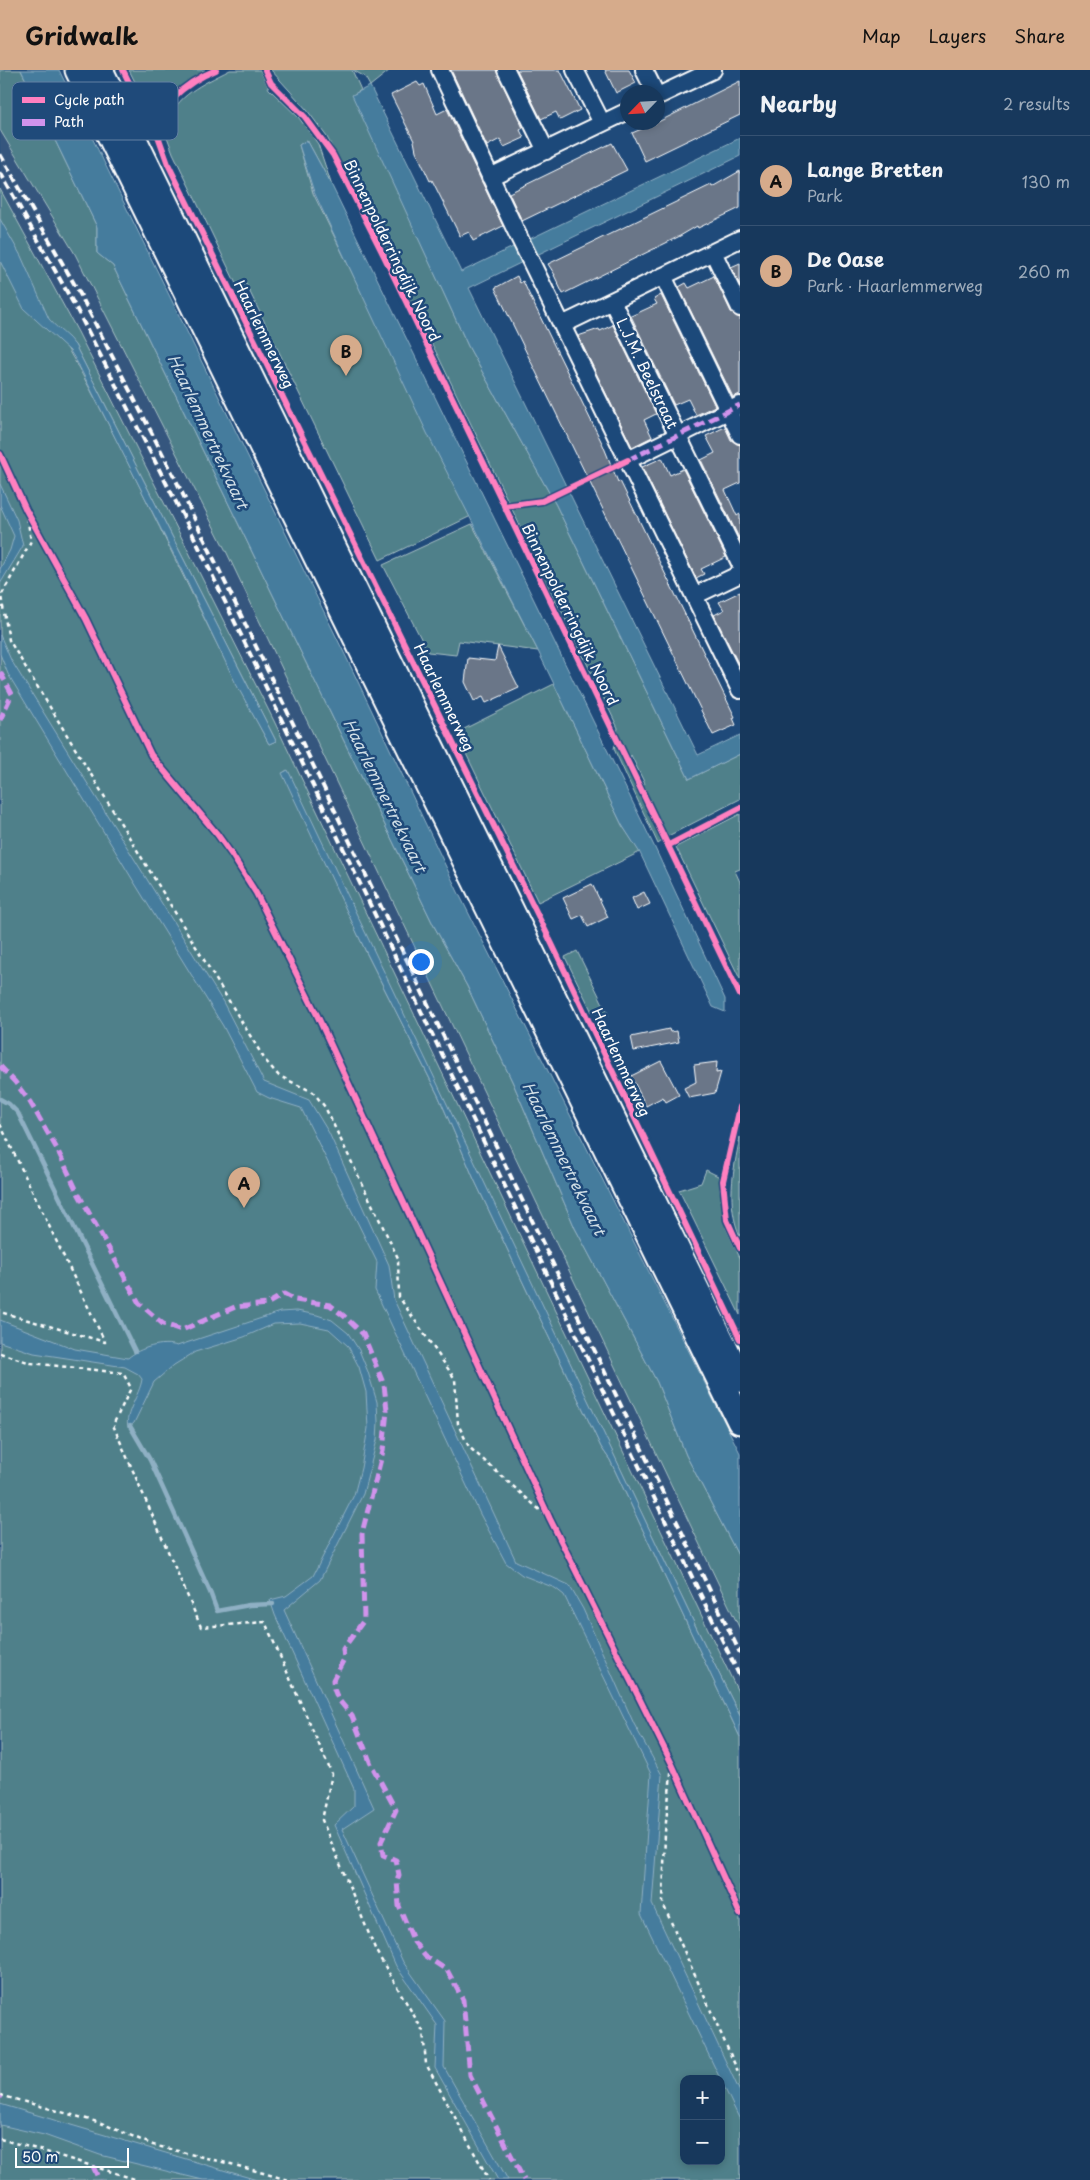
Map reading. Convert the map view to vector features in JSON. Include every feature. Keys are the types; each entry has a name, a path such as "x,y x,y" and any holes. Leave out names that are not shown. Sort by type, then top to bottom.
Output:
{"main road":[{"path":"78,70 84,82"},
{"path":"100,70 106,82"},
{"path":"112,140 740,1421"},
{"path":"134,140 740,1379"}],"street":[{"path":"440,70 516,231 740,690"},
{"path":"506,70 546,150"},
{"path":"575,70 602,123"},
{"path":"644,70 652,85"},
{"path":"665,93 713,70"},
{"path":"490,177 620,115"},
{"name":"L.J.M. Beelstraat","path":"562,325 740,239"},
{"path":"713,252 740,308"},
{"path":"628,460 735,418 663,276"},
{"name":"L.J.M. Beelstraat","path":"612,301 740,563"},
{"path":"694,596 740,574"}],"path":[{"path":"22,502 35,526"},
{"path":"26,510 31,541 1,596 9,640 265,1060 279,1076 312,1092 325,1107 398,1258 399,1297 455,1379 458,1424 469,1447 550,1519"},
{"path":"0,1124 105,1342 0,1312"},
{"path":"0,1353 31,1363 123,1373 130,1388 113,1426 201,1627 265,1622 332,1774 322,1820 376,1951 422,2030 426,2064 489,2180"},
{"path":"542,1501 554,1528"},
{"path":"668,1755 680,1781"},
{"path":"672,1764 665,1832 663,1904 740,2076"},
{"path":"0,2096 101,2123 153,2145 288,2180"},
{"path":"0,2139 138,2180"}],"shaded area":[{"path":"0,130 75,254 226,551 740,1629 740,1696 274,721 78,332 0,189"}],"green space":[{"path":"0,70 21,70 27,82 12,82 12,140 55,140 97,227 97,253 113,266 434,926 467,986 513,1083 575,1228 657,1382 686,1455 740,1559 740,1629 226,551 75,254 0,130"},
{"path":"129,70 205,70 178,89 178,82 135,82"},
{"path":"230,70 260,70 269,89 299,118 318,144 332,186 307,140 299,145 313,193 471,516 380,560 246,284 238,288 173,153 168,140 178,140 178,104 200,86"},
{"path":"271,70 352,70 361,90 353,95 468,346 556,505 689,779 740,754 740,799 670,835 658,844 614,749 618,728 562,612 535,563 537,561 440,360 327,137 307,110","holes":["631,755 645,784 636,785 627,764"]},
{"path":"353,70 390,70 370,86 365,77"},
{"path":"0,189 78,332 274,721 740,1696 740,1716 287,770 283,773 366,952 439,1097 474,1179 601,1447 610,1460 740,1737 740,2180 0,2180","holes":["55,328 75,345 276,741 269,744 213,636 108,423"]},
{"path":"472,524 538,651 459,641 456,655 428,652 383,565"},
{"path":"554,684 622,825 640,852 538,902 456,733"},
{"path":"740,814 740,869 735,871 740,882 740,979 676,847"},
{"path":"577,951 609,1016 592,1012 565,957"},
{"path":"740,1137 740,1237 733,1212 732,1187"},
{"path":"706,1170 719,1178 721,1177 720,1190 726,1228 740,1258 740,1315 679,1190 701,1183"}],"water":[{"path":"21,70 59,70 65,82 27,82"},
{"path":"370,86 461,272 740,138 740,156 469,288 698,755 740,735 740,754 689,779 556,505 468,346 352,95"},
{"name":"Haarlemmertrekvaart","path":"55,140 93,140 350,665 458,892 740,1453 740,1559 686,1455 657,1382 575,1228 513,1083 467,986 434,926 113,266 97,253 97,227"},
{"path":"307,140 332,186 654,846 725,999 725,1012 713,1007 640,853 622,825 538,651 427,433 314,192 299,145"},
{"path":"0,219 21,256 49,319 75,345 276,741 269,744 236,684 179,565 77,362 70,351 24,309 0,261"},
{"path":"0,484 17,520 23,546 0,584 0,569 10,550 14,536 0,505"},
{"path":"0,635 11,660 223,1002 264,1082 309,1100 329,1133 389,1265 394,1300 516,1561 569,1585 583,1609 634,1724 662,1775 652,1904 740,2092 740,2120 725,2089 725,2075 718,2075 641,1914 651,1774 564,1595 555,1588 522,1575 506,1563 480,1514 375,1290 377,1262 301,1108 269,1098 257,1092 223,1026 8,674 0,654"},
{"path":"288,770 740,1716 740,1737 610,1460 601,1447 474,1179 439,1097 366,952 282,773"},
{"path":"297,1311 332,1320 348,1333 359,1350 368,1372 377,1402 378,1422 377,1440 363,1494 320,1580 284,1610 374,1808 342,1829 403,1962 445,2021 444,2067 508,2180 498,2180 435,2068 437,2025 396,1966 334,1825 354,1806 354,1789 275,1615 270,1600 286,1596 313,1576 354,1495 368,1428 366,1392 359,1367 348,1346 329,1329 300,1323 274,1324 244,1337 195,1352 174,1365 154,1382 134,1423 128,1428 128,1416 141,1385 142,1379 138,1374 125,1367 34,1353 0,1342 0,1320 75,1349 128,1358 138,1351 151,1346 165,1344 177,1346 280,1312"},
{"path":"0,2104 257,2180 203,2180 100,2155 44,2135 0,2125"}],"building":[{"path":"451,70 496,70 523,128 520,130 524,138 504,147 500,139 487,146"},
{"path":"517,70 560,70 580,110 560,120 556,112 541,119"},
{"path":"605,70 629,70 636,83 620,85 620,91 616,93"},
{"path":"740,81 740,115 645,161 632,133 639,130 665,130 665,118"},
{"path":"417,82 420,86 424,84 437,114 447,109 503,226 473,241 469,232 460,236 432,180 430,181 416,151 414,141 391,95"},
{"path":"612,143 627,170 522,221 509,193"},
{"path":"740,171 740,208 698,228 697,226 563,294 548,264 711,185 712,187"},
{"path":"740,263 740,285 731,267"},
{"path":"517,276 520,283 523,281 603,445 618,482 620,481 735,717 733,718 736,725 713,735 495,288"},
{"path":"714,276 731,312 740,318 740,394 733,397 679,287 686,283 689,288"},
{"path":"661,295 715,406 696,415 688,399 674,405 631,316 657,304 654,299"},
{"path":"613,325 656,414 644,420 652,437 632,447 578,336 599,329 600,331"},
{"path":"725,427 731,440 740,445 740,483 725,490 737,516 740,514 740,540 701,460 715,453 706,436"},
{"path":"662,458 670,475 683,469 726,557 701,569 704,574 696,578 642,467"},
{"path":"740,592 740,667 714,615 724,610 719,602"},
{"path":"498,646 519,688 486,703 483,697 474,701 465,682 468,658 495,661"},
{"path":"592,884 608,917 588,927 582,915 573,919 563,898"},
{"path":"644,892 650,904 637,910 632,898"},
{"path":"669,1029 670,1032 677,1031 679,1042 634,1051 631,1037"},
{"path":"661,1061 679,1095 666,1102 663,1097 646,1106 631,1076"},
{"path":"717,1062 716,1073 721,1072 715,1093 689,1098 684,1088 696,1082 694,1065"}],"waterway":[{"path":"0,1099 9,1104 18,1113 135,1351"},
{"path":"130,1426 150,1460 217,1611 249,1605 273,1604"}],"railway":[{"path":"0,154 80,294 174,476 740,1653"},
{"path":"0,172 76,308 195,539 740,1677"}],"marked path":[{"path":"628,460 740,405"},
{"path":"0,672 12,694 0,720"},
{"path":"0,1066 30,1102 139,1303 163,1324 182,1330 235,1307 267,1304 284,1294 295,1300 330,1305 363,1334 384,1385 387,1410 383,1451 362,1533 364,1620 343,1649 344,1659 333,1680 334,1689 338,1699 352,1716 371,1764 396,1810 381,1842 383,1855 396,1860 399,1875 397,1881 399,1906 414,1942 425,1956 447,1970 463,2000 470,2075 524,2180"},
{"path":"93,2166 99,2180"}],"cycle path":[{"name":"Haarlemmerweg","path":"123,70 129,82"},
{"path":"178,94 216,70"},
{"name":"Binnenpolderringdijk Noord","path":"265,70 271,83 305,117 333,155 384,256 740,995"},
{"name":"Haarlemmerweg","path":"159,140 168,164 552,944 740,1339"},
{"path":"0,454 26,510 86,619 151,755 217,834 256,893 317,1015 550,1519 672,1764 740,1914"},
{"path":"504,506 542,501 628,460"},
{"path":"669,845 740,808"},
{"path":"740,1107 723,1181 727,1220 740,1248"}],"place":[{"name":"De Oase","path":"346,376"},
{"name":"Lange Bretten","path":"244,1208"}]}
